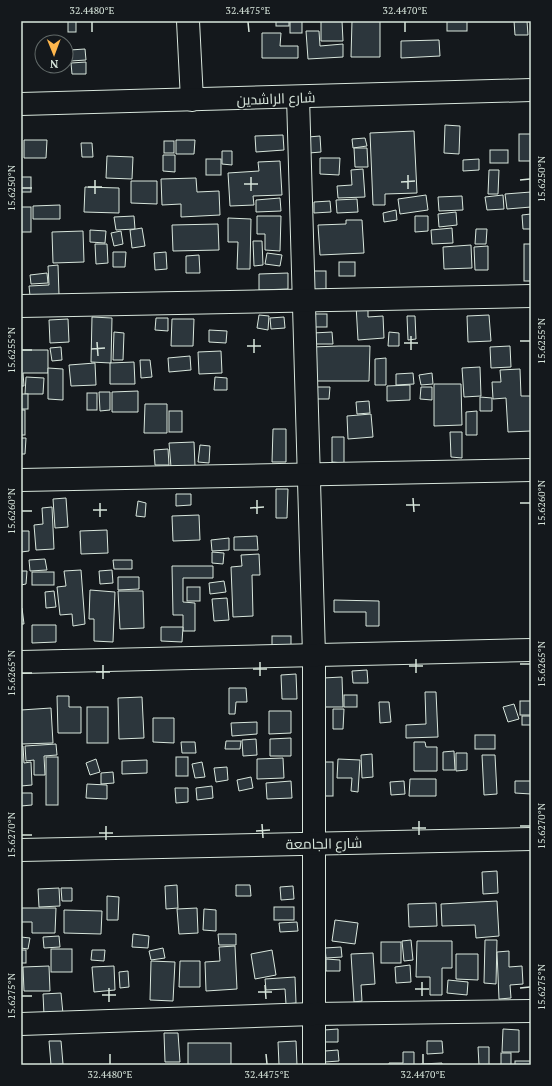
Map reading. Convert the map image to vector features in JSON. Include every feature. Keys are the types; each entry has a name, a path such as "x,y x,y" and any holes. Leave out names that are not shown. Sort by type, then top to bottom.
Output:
{"street":[{"path":"188,21 192,100"},
{"name":"شارع الراشدين","path":"21,104 531,90"},
{"path":"298,97 314,655 314,1065"},
{"path":"21,306 531,296"},
{"path":"21,480 531,470"},
{"path":"21,662 531,650"},
{"name":"شارع الجامعة","path":"21,850 531,839"},
{"path":"21,1024 314,1014 531,1011"}],"building":[{"path":"68,21 76,21 76,32 68,32"},
{"path":"276,21 289,21 289,26 276,26"},
{"path":"290,21 302,21 302,33 290,33"},
{"path":"321,21 342,21 343,41 321,41"},
{"path":"352,21 380,21 380,57 351,57"},
{"path":"447,21 467,21 467,31 447,31"},
{"path":"514,21 527,21 528,35 515,35"},
{"path":"306,31 319,31 320,46 343,44 343,57 308,59"},
{"path":"262,33 281,33 280,46 298,46 298,58 262,58"},
{"path":"439,40 440,56 401,58 401,41"},
{"path":"85,49 86,60 74,61 74,50"},
{"path":"86,62 86,74 74,74 74,63"},
{"path":"445,125 460,126 459,154 444,153"},
{"path":"414,131 417,193 385,194 385,205 373,205 370,133"},
{"path":"519,134 531,134 531,161 519,161"},
{"path":"283,135 284,150 256,152 255,136"},
{"path":"320,136 321,152 309,153 308,137"},
{"path":"365,138 367,146 353,148 352,139"},
{"path":"24,140 47,140 46,158 24,158"},
{"path":"176,140 195,140 194,154 176,154"},
{"path":"164,141 174,141 174,153 164,153"},
{"path":"81,143 92,143 93,157 82,157"},
{"path":"354,148 367,148 368,167 355,167"},
{"path":"490,150 508,150 508,163 490,163"},
{"path":"222,151 232,151 232,165 222,164"},
{"path":"163,155 175,155 175,172 163,171"},
{"path":"107,156 133,157 132,179 106,178"},
{"path":"320,158 340,158 339,175 320,174"},
{"path":"206,159 221,159 221,175 206,175"},
{"path":"479,159 479,170 463,171 463,160"},
{"path":"280,161 282,195 253,196 254,205 230,206 228,173 259,171 258,162"},
{"path":"363,169 365,197 338,198 337,186 352,185 351,170"},
{"path":"489,170 499,170 498,194 488,194"},
{"path":"21,177 31,177 31,192 21,192"},
{"path":"196,178 197,192 219,191 220,215 181,217 181,204 162,205 161,179"},
{"path":"131,181 157,181 157,204 131,203"},
{"path":"85,187 119,188 119,213 84,212"},
{"path":"531,192 531,207 507,209 505,194"},
{"path":"426,195 428,210 400,214 398,199"},
{"path":"503,195 504,209 487,210 485,197"},
{"path":"462,196 463,210 439,211 438,197"},
{"path":"280,198 281,211 256,212 256,200"},
{"path":"357,199 358,212 337,213 336,200"},
{"path":"330,201 331,212 314,213 314,202"},
{"path":"60,205 60,219 33,219 33,206"},
{"path":"21,207 31,207 31,232 21,232"},
{"path":"396,210 397,220 384,222 383,213"},
{"path":"456,212 457,225 439,227 438,214"},
{"path":"531,214 531,229 523,229 522,215"},
{"path":"134,216 135,229 116,230 114,217"},
{"path":"257,216 281,216 280,251 265,250 265,234 257,234"},
{"path":"415,216 428,216 428,231 415,232"},
{"path":"228,218 251,219 250,269 237,269 238,242 228,242"},
{"path":"346,220 362,220 364,253 320,255 318,225 346,224"},
{"path":"218,224 219,250 173,251 172,225"},
{"path":"142,228 145,246 132,248 130,230"},
{"path":"452,228 453,243 432,244 431,230"},
{"path":"476,229 487,229 486,244 475,244"},
{"path":"90,230 106,231 105,243 90,242"},
{"path":"83,231 84,262 53,263 52,232"},
{"path":"121,231 123,244 114,246 111,233"},
{"path":"253,241 262,241 263,265 254,266"},
{"path":"95,244 107,244 108,263 96,264"},
{"path":"524,244 531,244 531,281 524,281"},
{"path":"471,245 472,268 444,269 443,247"},
{"path":"488,246 488,270 475,270 474,247"},
{"path":"113,252 126,252 125,267 113,267"},
{"path":"166,252 167,269 155,270 154,253"},
{"path":"267,253 282,255 280,266 265,264"},
{"path":"199,255 200,273 186,273 186,256"},
{"path":"339,262 355,262 355,276 339,276"},
{"path":"58,265 59,295 30,296 29,286 49,285 48,266"},
{"path":"306,271 326,271 326,293 306,293"},
{"path":"47,273 48,283 31,284 30,275"},
{"path":"288,273 288,289 259,290 259,274"},
{"path":"368,304 368,317 383,316 384,338 358,340 356,305"},
{"path":"315,314 327,314 327,327 315,327"},
{"path":"259,315 269,316 268,330 257,328"},
{"path":"489,315 491,341 468,342 467,316"},
{"path":"407,316 415,316 416,339 408,340"},
{"path":"92,317 112,318 111,363 91,362"},
{"path":"284,317 285,328 271,329 270,318"},
{"path":"156,318 168,318 168,331 155,330"},
{"path":"68,319 69,342 50,343 49,320"},
{"path":"172,319 194,319 193,346 171,346"},
{"path":"209,330 227,331 226,343 209,342"},
{"path":"114,332 124,333 123,360 113,360"},
{"path":"332,332 333,344 314,344 313,333"},
{"path":"389,332 399,333 399,346 388,346"},
{"path":"370,346 369,381 312,381 312,347"},
{"path":"510,346 511,367 491,368 490,347"},
{"path":"61,347 62,360 52,361 50,348"},
{"path":"21,350 48,350 48,373 23,373 24,386 21,386"},
{"path":"221,351 222,373 199,374 198,352"},
{"path":"190,356 191,370 169,372 168,358"},
{"path":"386,358 386,385 375,385 375,359"},
{"path":"140,360 150,360 152,377 141,378"},
{"path":"134,362 135,384 110,384 110,363"},
{"path":"95,363 96,385 71,386 69,365"},
{"path":"480,367 481,396 464,397 462,368"},
{"path":"48,368 63,369 63,400 48,399"},
{"path":"520,369 521,396 531,396 531,431 508,432 506,398 493,399 492,382 501,382 500,370"},
{"path":"413,373 414,384 396,385 396,374"},
{"path":"432,373 433,384 421,385 419,375"},
{"path":"26,377 44,378 43,394 25,394"},
{"path":"215,377 227,378 227,390 214,390"},
{"path":"434,384 461,384 462,425 434,426"},
{"path":"410,385 410,400 387,401 387,386"},
{"path":"316,387 330,387 329,399 315,399"},
{"path":"421,387 432,387 432,400 420,399"},
{"path":"138,391 138,412 112,412 112,392"},
{"path":"99,392 110,392 110,410 100,411"},
{"path":"87,393 97,393 97,410 87,410"},
{"path":"21,394 28,394 28,409 21,409"},
{"path":"480,397 492,398 492,411 480,411"},
{"path":"369,401 370,413 357,414 356,402"},
{"path":"145,404 167,404 167,433 144,433"},
{"path":"21,410 25,410 25,435 21,435"},
{"path":"169,411 182,411 182,432 169,432"},
{"path":"477,411 477,435 466,435 466,412"},
{"path":"371,414 373,437 348,439 347,416"},
{"path":"273,429 286,429 286,462 272,462"},
{"path":"450,432 462,432 462,458 451,457"},
{"path":"332,437 344,437 344,463 332,462"},
{"path":"21,438 26,438 25,454 21,454"},
{"path":"194,442 195,466 171,467 169,443"},
{"path":"200,445 210,446 209,463 198,462"},
{"path":"168,449 169,465 155,465 154,450"},
{"path":"276,489 288,489 287,518 276,518"},
{"path":"176,494 191,494 191,505 176,506"},
{"path":"66,498 68,527 55,528 53,499"},
{"path":"138,501 146,503 145,517 136,516"},
{"path":"52,507 54,549 36,550 34,525 43,524 42,508"},
{"path":"199,515 200,540 173,541 172,516"},
{"path":"107,530 108,553 81,554 80,531"},
{"path":"21,531 29,531 29,551 21,552"},
{"path":"257,536 258,550 234,550 234,537"},
{"path":"229,538 229,550 212,551 211,540"},
{"path":"212,552 224,553 223,564 212,563"},
{"path":"259,554 260,575 252,575 253,616 233,617 231,567 242,566 241,555"},
{"path":"45,559 47,570 30,571 29,560"},
{"path":"113,560 132,560 132,569 114,569"},
{"path":"172,566 213,566 213,578 183,578 183,602 195,603 195,631 183,631 183,615 173,615"},
{"path":"81,570 85,624 73,626 72,614 60,615 57,587 66,586 64,571"},
{"path":"112,570 113,583 100,584 99,571"},
{"path":"21,571 27,571 26,584 21,585"},
{"path":"32,572 54,572 54,585 32,585"},
{"path":"118,577 139,577 139,589 118,590"},
{"path":"224,581 226,592 210,594 209,583"},
{"path":"187,587 200,587 200,601 187,601"},
{"path":"90,590 115,592 113,642 94,641 94,619 89,619"},
{"path":"54,591 56,607 46,608 45,592"},
{"path":"118,591 143,591 144,628 120,629"},
{"path":"227,598 229,620 214,621 212,599"},
{"path":"334,600 379,601 379,626 366,626 366,612 334,612"},
{"path":"22,608 24,624 21,624"},
{"path":"32,625 56,625 56,642 32,643"},
{"path":"161,627 183,627 182,642 161,641"},
{"path":"272,636 291,636 291,647 272,647"},
{"path":"367,670 368,683 353,683 352,671"},
{"path":"296,674 297,699 282,699 281,675"},
{"path":"342,677 343,707 324,707 323,678"},
{"path":"229,688 246,688 247,702 236,702 235,714 229,714"},
{"path":"425,692 436,692 438,737 406,738 406,725 426,724"},
{"path":"344,695 357,695 357,707 344,707"},
{"path":"57,696 69,696 69,707 81,707 81,733 58,733"},
{"path":"142,697 144,738 119,739 118,698"},
{"path":"520,701 531,701 531,715 520,715"},
{"path":"379,702 389,702 391,722 380,723"},
{"path":"514,704 519,719 508,722 503,707"},
{"path":"87,707 108,707 108,743 87,743"},
{"path":"51,708 53,743 21,744 21,710"},
{"path":"333,709 344,709 343,729 333,729"},
{"path":"269,711 291,711 291,733 269,734"},
{"path":"522,716 531,716 531,725 522,725"},
{"path":"153,718 174,718 174,743 153,742"},
{"path":"257,722 257,734 232,736 231,723"},
{"path":"475,735 495,735 495,749 475,749"},
{"path":"291,738 291,756 270,756 270,739"},
{"path":"256,739 257,755 243,756 242,740"},
{"path":"226,741 241,741 240,749 225,749"},
{"path":"181,742 195,742 196,753 182,753"},
{"path":"414,742 425,742 426,747 437,747 437,771 414,771"},
{"path":"56,744 57,755 44,756 45,775 34,775 34,760 26,761 25,746"},
{"path":"21,746 23,746 24,763 31,762 32,785 21,786"},
{"path":"454,751 455,770 443,770 443,752"},
{"path":"456,753 467,753 467,770 456,771"},
{"path":"372,754 373,777 362,778 361,755"},
{"path":"482,755 495,755 497,794 484,795"},
{"path":"46,757 58,757 58,805 46,805"},
{"path":"176,757 188,757 188,776 176,776"},
{"path":"283,758 284,778 257,779 257,759"},
{"path":"96,759 100,772 90,775 86,763"},
{"path":"338,759 360,760 358,792 351,791 352,778 337,778"},
{"path":"147,760 147,773 122,774 122,761"},
{"path":"202,762 205,777 195,778 192,764"},
{"path":"320,762 333,762 333,796 320,796"},
{"path":"227,767 228,780 216,782 214,768"},
{"path":"113,772 114,783 101,784 101,773"},
{"path":"251,777 253,788 239,791 237,780"},
{"path":"410,779 436,779 436,796 409,796"},
{"path":"291,781 292,798 267,799 266,783"},
{"path":"404,781 405,794 391,795 390,782"},
{"path":"515,781 531,781 531,794 515,793"},
{"path":"87,784 107,785 107,799 86,798"},
{"path":"212,786 213,798 197,800 196,788"},
{"path":"175,788 188,788 188,802 176,803"},
{"path":"21,793 32,793 32,805 21,806"},
{"path":"497,871 498,893 483,894 482,872"},
{"path":"177,885 178,908 166,909 165,886"},
{"path":"236,885 250,885 251,896 236,896"},
{"path":"293,886 294,899 281,900 280,887"},
{"path":"59,888 60,906 39,907 38,889"},
{"path":"61,888 72,888 72,901 62,901"},
{"path":"107,896 119,897 118,920 107,920"},
{"path":"497,901 499,936 476,938 475,925 442,926 441,904"},
{"path":"436,903 437,926 409,927 408,904"},
{"path":"274,907 294,907 294,920 274,920"},
{"path":"21,908 56,908 55,933 32,933 32,922 21,922"},
{"path":"197,908 198,933 179,934 177,909"},
{"path":"204,909 216,910 216,931 203,930"},
{"path":"64,910 102,911 101,934 64,933"},
{"path":"335,920 358,923 355,944 332,941"},
{"path":"297,922 298,931 280,932 279,923"},
{"path":"133,934 149,936 148,948 132,947"},
{"path":"218,934 236,934 236,945 219,945"},
{"path":"59,936 60,947 44,948 43,937"},
{"path":"21,937 30,938 28,949 21,948"},
{"path":"411,940 413,960 404,961 402,941"},
{"path":"485,940 497,940 496,984 484,983"},
{"path":"417,941 452,941 452,968 442,968 442,995 430,995 430,977 416,977"},
{"path":"381,942 401,942 401,963 381,963"},
{"path":"235,946 237,989 206,991 205,962 220,961 219,947"},
{"path":"341,947 342,957 326,958 325,948"},
{"path":"163,948 165,958 151,960 149,951"},
{"path":"51,949 72,949 72,972 51,972"},
{"path":"21,950 26,950 26,963 21,963"},
{"path":"92,950 105,950 104,961 91,960"},
{"path":"272,950 276,975 255,979 251,954"},
{"path":"509,951 509,967 522,966 523,984 510,985 511,998 499,999 497,952"},
{"path":"373,953 375,984 361,985 362,1001 354,1002 351,954"},
{"path":"456,954 478,954 478,980 456,979"},
{"path":"326,959 340,960 340,971 326,971"},
{"path":"151,961 175,962 173,1001 150,1000"},
{"path":"180,961 200,961 200,987 179,987"},
{"path":"410,965 411,982 396,983 395,967"},
{"path":"49,966 50,991 24,991 23,967"},
{"path":"114,966 115,990 94,992 92,967"},
{"path":"128,971 129,987 120,988 119,972"},
{"path":"295,977 296,1003 286,1004 285,989 266,990 265,979"},
{"path":"448,980 468,982 467,995 447,993"},
{"path":"61,993 63,1014 44,1015 43,994"},
{"path":"338,1029 338,1042 325,1042 324,1030"},
{"path":"503,1029 519,1030 519,1052 502,1052"},
{"path":"164,1033 178,1033 180,1062 165,1062"},
{"path":"49,1041 61,1041 63,1064 51,1065"},
{"path":"296,1041 297,1065 279,1065 278,1042"},
{"path":"427,1041 442,1041 443,1053 427,1054"},
{"path":"188,1043 231,1043 231,1065 188,1065"},
{"path":"478,1047 489,1047 489,1065 479,1065"},
{"path":"338,1050 339,1061 325,1062 325,1051"},
{"path":"403,1052 414,1052 414,1065 389,1065 389,1063 403,1063"},
{"path":"501,1053 511,1053 511,1065 501,1065"},
{"path":"515,1061 531,1061 531,1065 515,1065"},
{"path":"442,1063 442,1065 421,1065 421,1064"}]}
